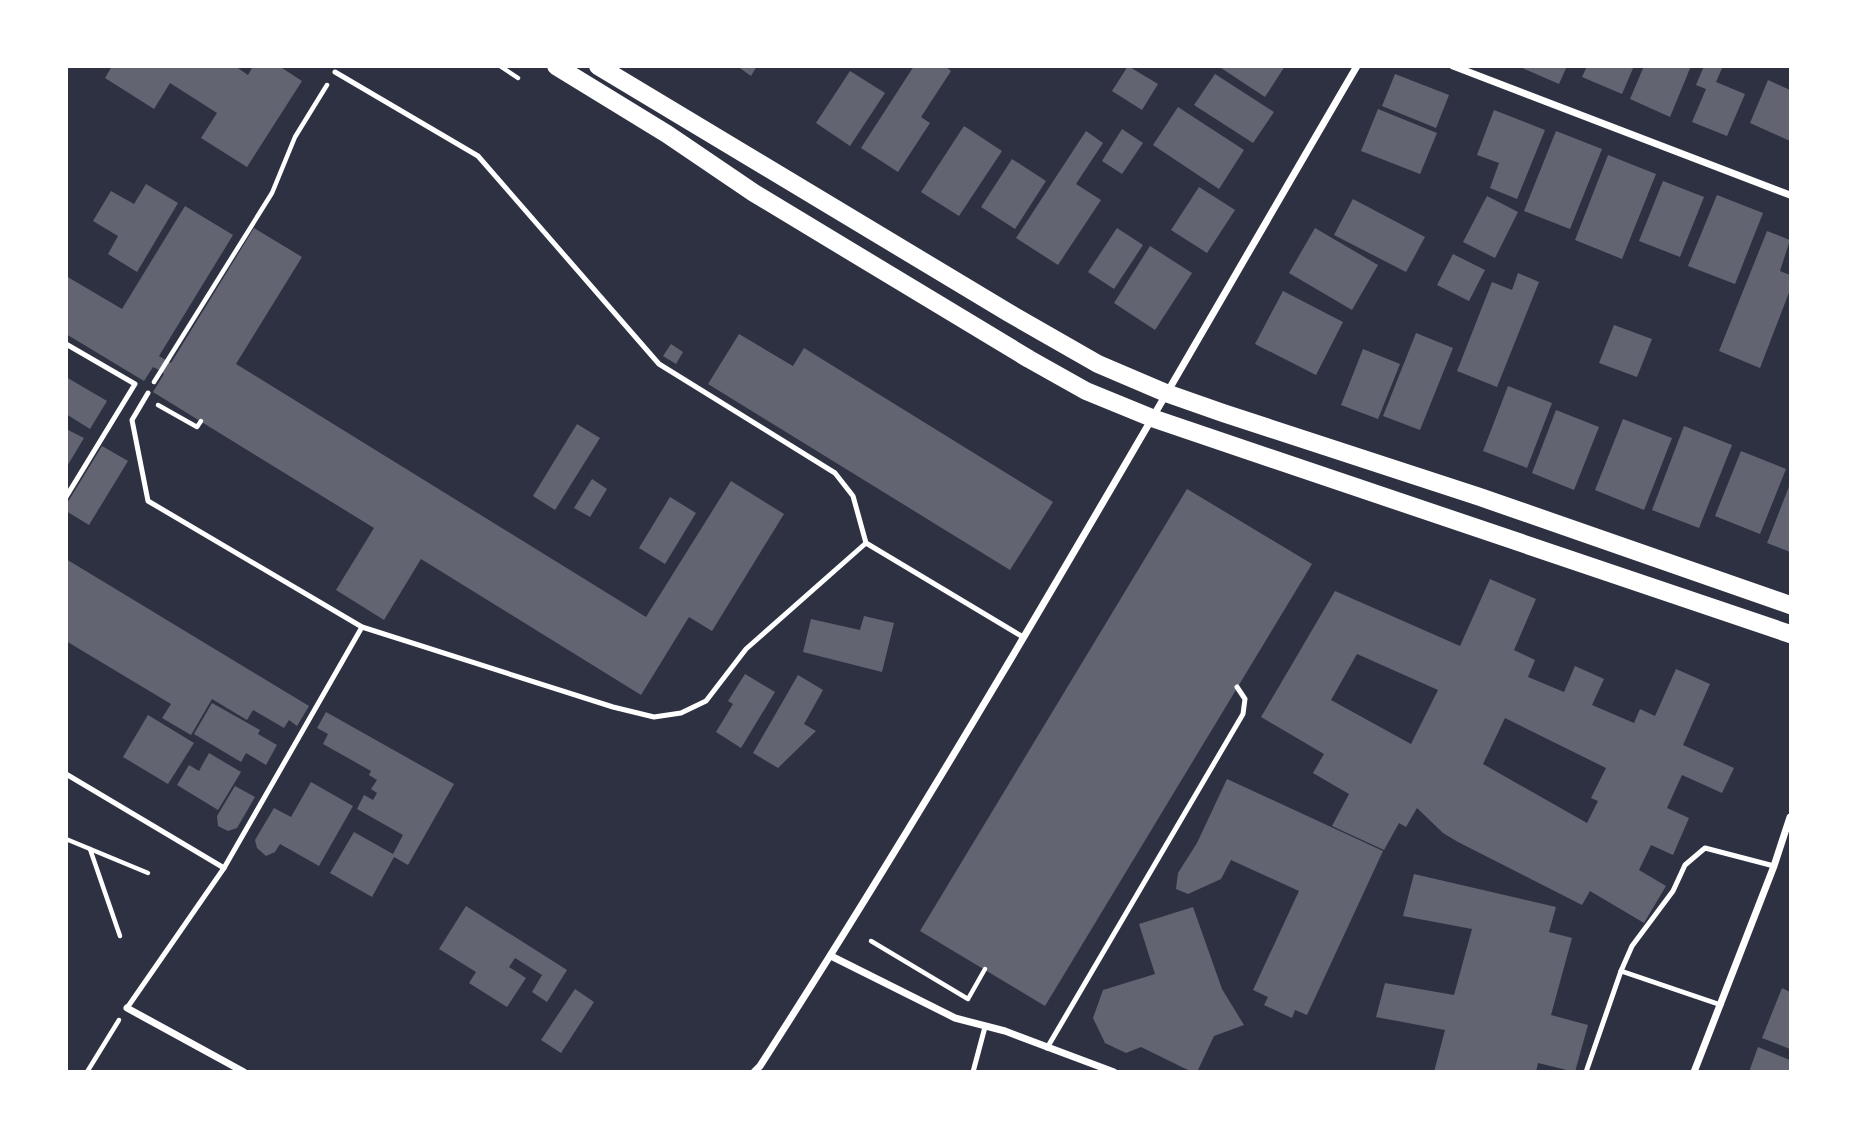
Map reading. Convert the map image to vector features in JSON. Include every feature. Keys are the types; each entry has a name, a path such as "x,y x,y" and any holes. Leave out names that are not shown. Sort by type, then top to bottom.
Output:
{"main road":[{"path":"556,66 667,134 754,193 1028,359 1086,391 1152,418 1790,634"},
{"path":"598,66 1098,364 1166,393 1480,497 1790,605"}],"street":[{"path":"754,1072 831,956 1023,637 1357,66"},
{"path":"1452,66 1790,195"},
{"path":"1694,1072 1774,866 1790,817"},
{"path":"831,956 955,1018 1004,1031 1114,1072"},
{"path":"127,1008 244,1072"}],"lane":[{"path":"335,72 478,156 659,364 835,473 853,496 866,543 1023,637"},
{"path":"66,344 135,384 66,497"},
{"path":"148,393 132,420 148,500 362,627 613,707 654,717 681,713 706,701 746,649 866,543"},
{"path":"127,1008 224,868 362,627"},
{"path":"1047,1048 1243,714 1245,699 1237,687"},
{"path":"66,774 224,868"},
{"path":"1586,1072 1632,946 1673,891 1685,866 1705,848 1774,866"},
{"path":"1621,971 1721,1005"},
{"path":"973,1072 985,1027"}],"path":[{"path":"500,66 518,78"},
{"path":"148,393 272,193 295,137 335,72"},
{"path":"154,402 197,428 201,421"},
{"path":"66,839 148,873"},
{"path":"90,849 120,936"},
{"path":"871,941 974,1002"},
{"path":"968,999 985,969"},
{"path":"87,1072 127,1008"}],"building":[{"path":"112,66 235,66 248,75 253,66 279,66 302,81 247,167 201,138 217,113 170,83 154,109 105,78"},
{"path":"737,66 757,66 751,76"},
{"path":"914,66 945,66 951,71 921,117 930,123 898,172 861,148"},
{"path":"1128,66 1158,84 1142,110 1112,91"},
{"path":"1218,66 1285,66 1265,97"},
{"path":"1518,66 1567,66 1559,84"},
{"path":"1587,66 1634,66 1622,94 1582,77"},
{"path":"1644,66 1691,66 1670,117 1630,99"},
{"path":"1704,66 1723,66 1716,82 1745,94 1727,136 1692,122 1706,89 1696,85"},
{"path":"850,71 885,93 850,146 816,123"},
{"path":"1215,74 1274,112 1253,143 1194,105"},
{"path":"1395,74 1449,95 1436,128 1382,106"},
{"path":"1768,80 1790,90 1790,141 1750,123"},
{"path":"1178,107 1244,150 1219,189 1153,145"},
{"path":"1378,109 1437,133 1420,174 1361,151"},
{"path":"1494,110 1545,130 1517,199 1490,188 1499,163 1477,155"},
{"path":"964,126 1002,151 959,216 921,192"},
{"path":"1122,129 1143,143 1122,174 1102,161"},
{"path":"1086,131 1103,143 1076,184 1101,200 1058,265 1016,238"},
{"path":"1556,131 1602,149 1570,229 1524,211"},
{"path":"1608,155 1656,174 1622,259 1575,240"},
{"path":"1012,159 1046,181 1015,229 981,207"},
{"path":"1663,181 1704,197 1680,257 1639,241"},
{"path":"146,184 178,203 137,272 108,254 118,236 93,221 111,191 134,204"},
{"path":"1199,187 1235,210 1207,253 1171,230"},
{"path":"1717,195 1763,213 1735,284 1688,266"},
{"path":"1487,196 1518,212 1495,258 1463,242"},
{"path":"1353,199 1425,237 1406,272 1334,235"},
{"path":"185,206 233,235 159,356 171,363 254,228 302,257 236,364 646,617 731,481 784,514 712,631 689,617 641,695 421,559 384,620 336,590 374,528 153,392 164,374 161,371 153,367 144,381 66,334 66,276 122,309"},
{"path":"1117,228 1143,245 1114,289 1088,272"},
{"path":"1315,228 1378,265 1352,310 1289,273"},
{"path":"1767,231 1790,240 1780,271 1790,275 1790,290 1760,368 1719,351"},
{"path":"1150,246 1192,273 1155,330 1114,303"},
{"path":"1453,254 1485,270 1469,301 1437,285"},
{"path":"1518,273 1539,282 1497,387 1457,371 1492,282 1512,290"},
{"path":"1283,291 1343,322 1316,375 1255,344"},
{"path":"1614,325 1652,339 1637,377 1599,363"},
{"path":"1416,333 1453,348 1420,430 1383,416"},
{"path":"739,334 793,366 804,348 1053,502 1010,570 708,384"},
{"path":"671,344 683,352 676,364 663,356"},
{"path":"1363,349 1400,364 1378,419 1341,405"},
{"path":"66,377 107,401 90,429 66,414"},
{"path":"1508,386 1552,403 1527,468 1483,451"},
{"path":"1556,410 1599,427 1574,490 1532,473"},
{"path":"1623,419 1672,438 1644,510 1595,490"},
{"path":"577,424 600,438 555,510 533,496"},
{"path":"1684,426 1732,445 1699,528 1652,510"},
{"path":"66,429 84,438 66,468"},
{"path":"102,446 128,461 89,525 66,511 66,505"},
{"path":"1741,451 1786,469 1760,534 1715,516"},
{"path":"592,479 607,489 590,517 574,508"},
{"path":"1790,484 1790,552 1767,543"},
{"path":"1187,489 1312,564 1045,1006 920,931"},
{"path":"670,497 696,513 665,564 639,548"},
{"path":"66,559 309,706 297,726 289,720 284,728 253,710 247,720 212,699 191,735 162,718 171,704 66,641"},
{"path":"1490,579 1536,599 1514,650 1535,660 1528,677 1564,692 1575,666 1604,679 1592,705 1634,723 1640,709 1655,716 1676,669 1710,684 1683,745 1734,768 1722,793 1682,775 1667,808 1689,818 1673,855 1651,845 1639,870 1666,886 1644,923 1590,891 1582,905 1458,842 1443,833 1417,808 1406,827 1399,823 1384,850 1332,826 1349,794 1313,773 1324,754 1261,717 1335,591 1460,646","holes":["1357,654 1438,690 1411,744 1331,700","1505,718 1606,768 1591,798 1598,801 1587,823 1483,764"]},
{"path":"864,616 894,623 882,672 803,652 811,619 860,630"},
{"path":"745,674 775,692 741,748 716,732 733,704 728,701"},
{"path":"798,675 823,690 804,724 816,731 778,768 753,753"},
{"path":"212,703 260,730 258,734 277,745 266,765 246,753 241,762 194,734"},
{"path":"326,712 454,784 408,865 394,857 372,897 330,873 354,832 393,854 403,835 357,809 364,795 373,800 377,793 371,789 377,780 369,775 371,771 323,744 328,734 317,728"},
{"path":"148,715 194,743 168,784 123,757"},
{"path":"209,753 241,772 218,810 177,785 189,765 199,771"},
{"path":"1227,779 1383,851 1307,1015 1295,1010 1292,1018 1264,1005 1268,997 1253,990 1299,891 1231,860 1221,879 1188,894 1176,889 1178,873 1197,843"},
{"path":"311,782 353,806 319,866 280,844 275,852 266,856 257,848 255,840 274,808 291,817"},
{"path":"235,786 255,797 237,828 228,831 218,826 217,816"},
{"path":"1414,874 1556,907 1549,932 1572,938 1551,1015 1588,1025 1575,1072 1538,1063 1536,1072 1434,1072 1445,1030 1376,1017 1385,983 1454,995 1472,929 1403,916"},
{"path":"466,906 567,970 547,1002 532,992 542,975 515,958 509,967 526,978 507,1007 469,983 476,972 439,949"},
{"path":"1193,907 1222,989 1244,1025 1214,1036 1197,1072 1141,1047 1126,1053 1105,1043 1093,1018 1103,990 1155,974 1139,924"},
{"path":"1782,988 1790,992 1790,1049 1762,1038"},
{"path":"575,989 594,1002 561,1053 541,1040"},
{"path":"1758,1047 1790,1060 1790,1072 1749,1072"}]}
